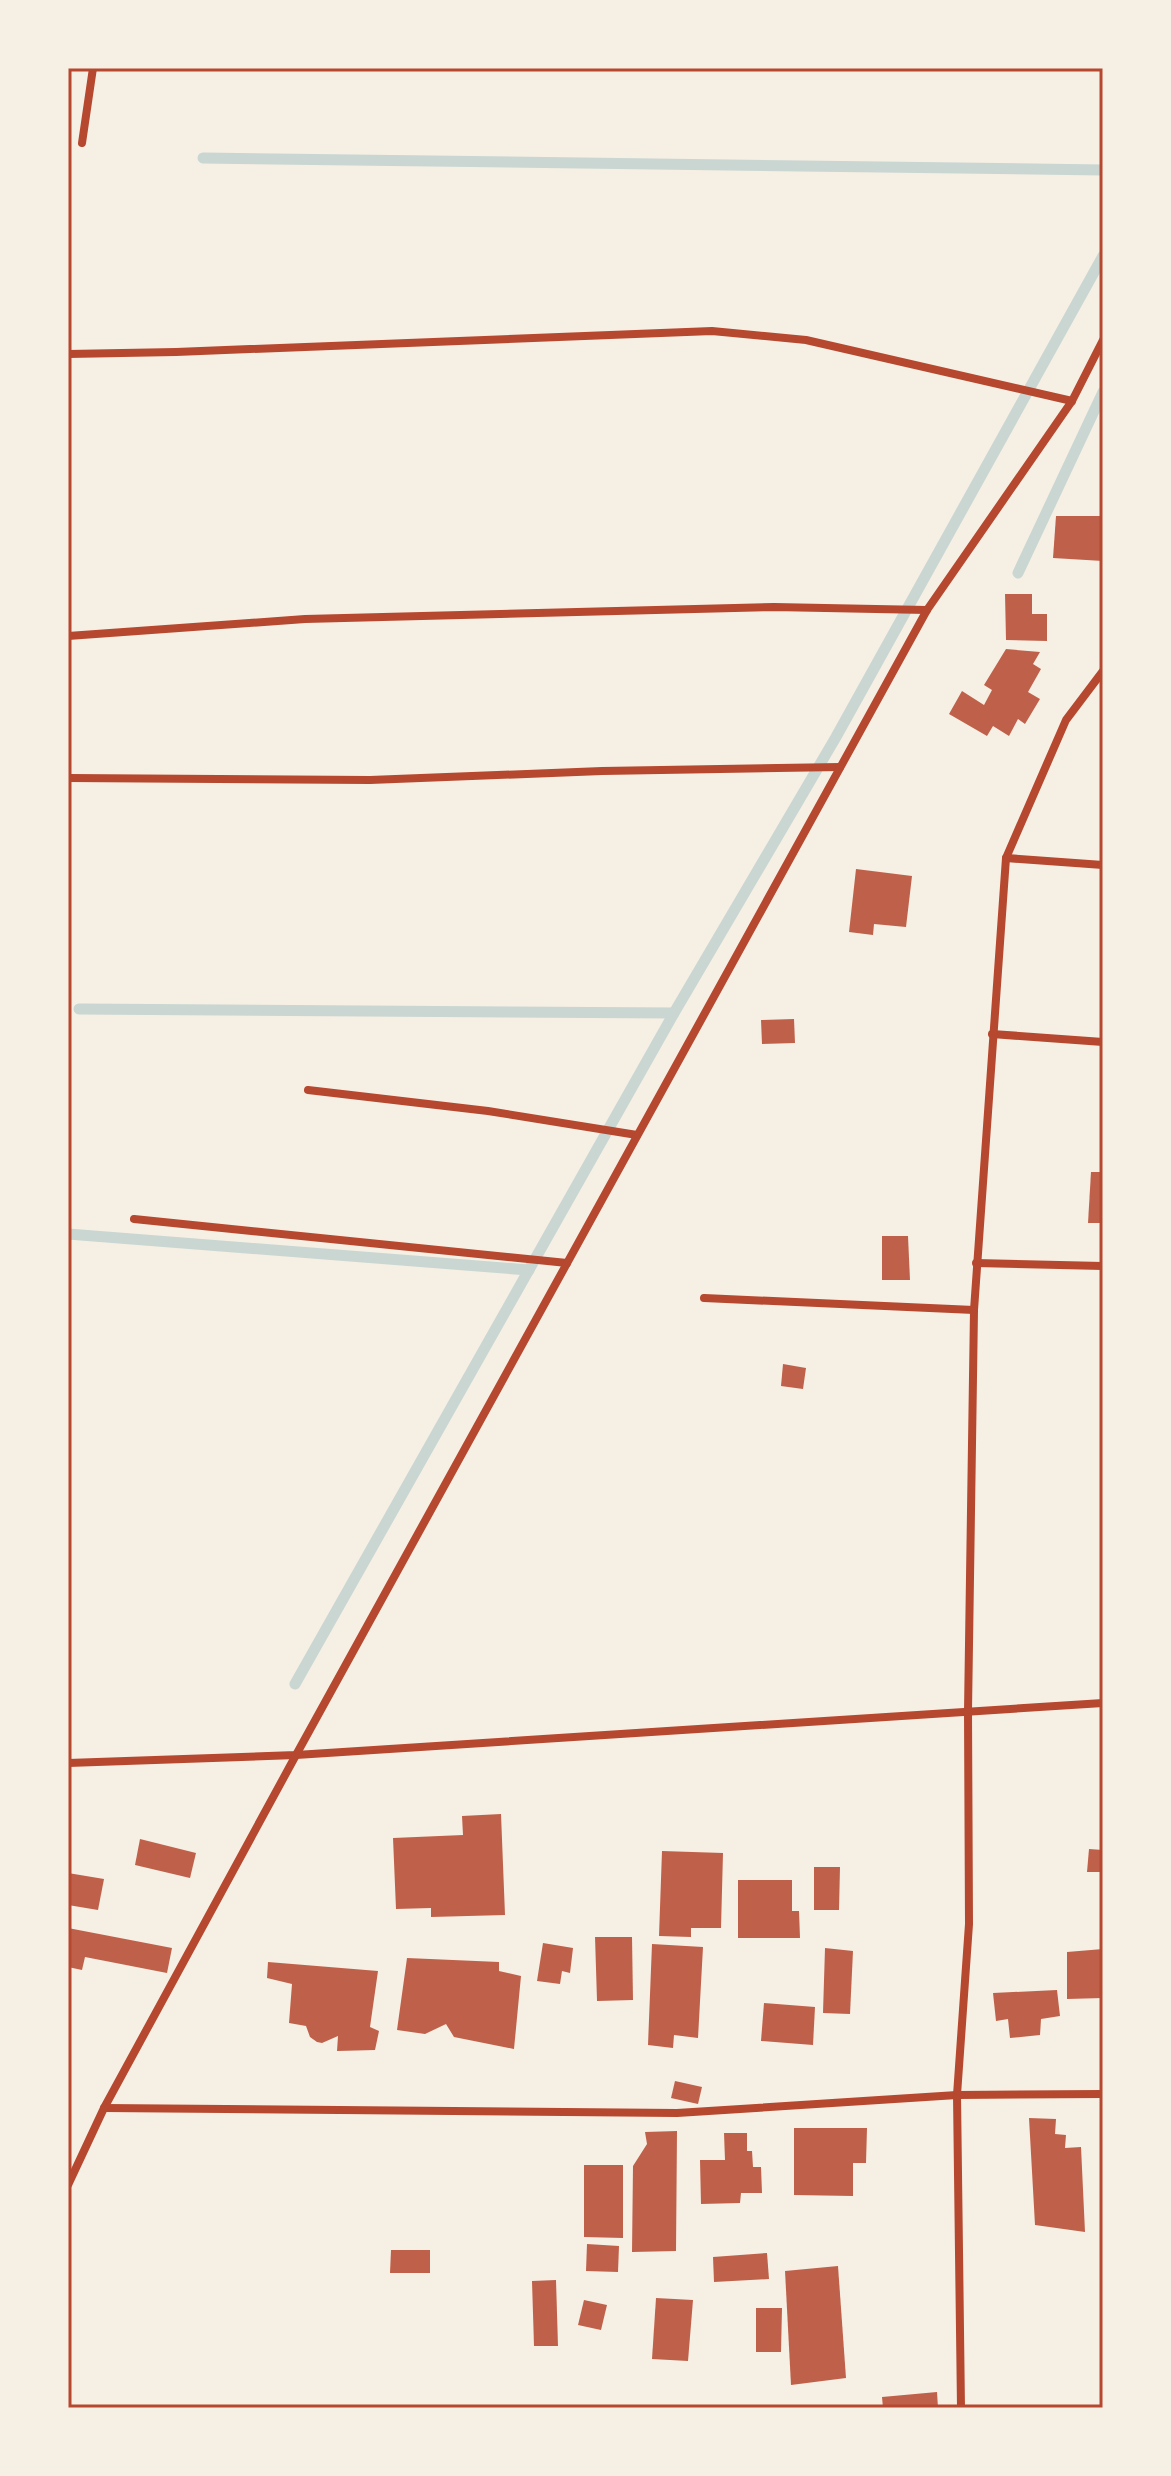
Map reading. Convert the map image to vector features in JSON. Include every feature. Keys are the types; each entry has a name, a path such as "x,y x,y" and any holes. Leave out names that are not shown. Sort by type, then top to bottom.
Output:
{"street":[{"path":"82,143 93,68"},
{"path":"68,354 712,331 806,340 1072,401"},
{"path":"68,2185 104,2108 296,1755 927,610 1072,401 1103,340"},
{"path":"68,636 321,619 774,607 927,610"},
{"path":"961,2408 957,2095 969,1924 968,1711 974,1310 1006,858 1066,720 1103,671"},
{"path":"68,778 370,780 602,771 840,767"},
{"path":"1006,858 1103,865"},
{"path":"992,1034 1103,1042"},
{"path":"308,1090 488,1111 637,1135"},
{"path":"134,1219 567,1263"},
{"path":"976,1263 1103,1266"},
{"path":"704,1298 974,1310"},
{"path":"68,1763 296,1755 1103,1703"},
{"path":"104,2108 677,2113 957,2095 1103,2094"}],"building":[{"path":"1056,516 1103,516 1103,561 1053,558"},
{"path":"1005,594 1032,594 1032,614 1047,614 1047,641 1006,640"},
{"path":"1006,649 1040,652 1033,664 1041,669 1028,692 1040,699 1025,724 1018,719 1009,736 993,726 987,736 949,714 962,691 984,705 992,690 984,685"},
{"path":"856,869 912,876 906,927 874,924 873,935 849,932"},
{"path":"794,1019 795,1043 762,1044 761,1020"},
{"path":"1091,1172 1103,1172 1103,1223 1088,1223"},
{"path":"882,1236 908,1236 910,1280 882,1280"},
{"path":"783,1364 806,1368 803,1389 781,1386"},
{"path":"501,1814 505,1915 431,1917 431,1908 396,1909 393,1838 463,1835 462,1816"},
{"path":"140,1839 196,1853 190,1878 135,1865"},
{"path":"1089,1849 1103,1850 1103,1872 1087,1872"},
{"path":"662,1851 723,1853 721,1928 691,1928 691,1937 659,1936"},
{"path":"814,1867 840,1867 839,1910 814,1910"},
{"path":"68,1873 104,1879 98,1910 68,1905"},
{"path":"738,1880 792,1880 792,1911 799,1911 800,1938 738,1938"},
{"path":"68,1928 172,1948 167,1973 85,1957 82,1970 68,1967"},
{"path":"595,1937 632,1937 633,2000 597,2001"},
{"path":"543,1943 573,1948 570,1973 562,1971 560,1984 537,1981"},
{"path":"652,1944 703,1947 698,2038 674,2035 673,2048 648,2045"},
{"path":"825,1948 853,1951 850,2014 823,2013"},
{"path":"1103,1949 1103,1998 1067,1999 1067,1952"},
{"path":"407,1958 499,1962 499,1971 521,1976 514,2049 454,2037 446,2024 425,2034 397,2030"},
{"path":"268,1962 378,1971 370,2027 379,2031 375,2050 337,2051 338,2036 317,2042 310,2037 306,2026 289,2023 292,1984 267,1978"},
{"path":"1057,1990 1060,2016 1041,2019 1040,2035 1010,2038 1008,2019 996,2021 993,1993"},
{"path":"764,2003 815,2007 813,2045 761,2041"},
{"path":"675,2081 702,2087 698,2104 671,2098"},
{"path":"1029,2118 1056,2119 1055,2134 1066,2135 1065,2148 1081,2147 1085,2232 1035,2225"},
{"path":"794,2128 867,2128 866,2163 853,2163 853,2196 794,2195"},
{"path":"677,2131 676,2251 632,2252 633,2166 647,2144 645,2132"},
{"path":"724,2133 747,2133 747,2151 752,2151 753,2167 761,2167 762,2193 741,2193 740,2203 701,2204 700,2160 725,2160"},
{"path":"584,2165 623,2165 623,2238 584,2237"},
{"path":"587,2244 619,2246 618,2272 586,2271"},
{"path":"391,2250 430,2250 430,2273 390,2273"},
{"path":"767,2253 769,2279 714,2282 713,2257"},
{"path":"838,2266 846,2378 791,2385 785,2271"},
{"path":"556,2280 558,2346 534,2346 532,2281"},
{"path":"656,2298 693,2300 688,2361 652,2359"},
{"path":"584,2300 607,2305 601,2330 578,2325"},
{"path":"756,2308 782,2308 781,2352 756,2352"},
{"path":"937,2392 938,2408 883,2408 882,2397"}],"waterway":[{"path":"203,158 1103,170"},
{"path":"295,1684 674,1013 836,737 1103,256"},
{"path":"1018,573 1103,392"},
{"path":"79,1009 674,1013"},
{"path":"68,1234 529,1270"}]}
